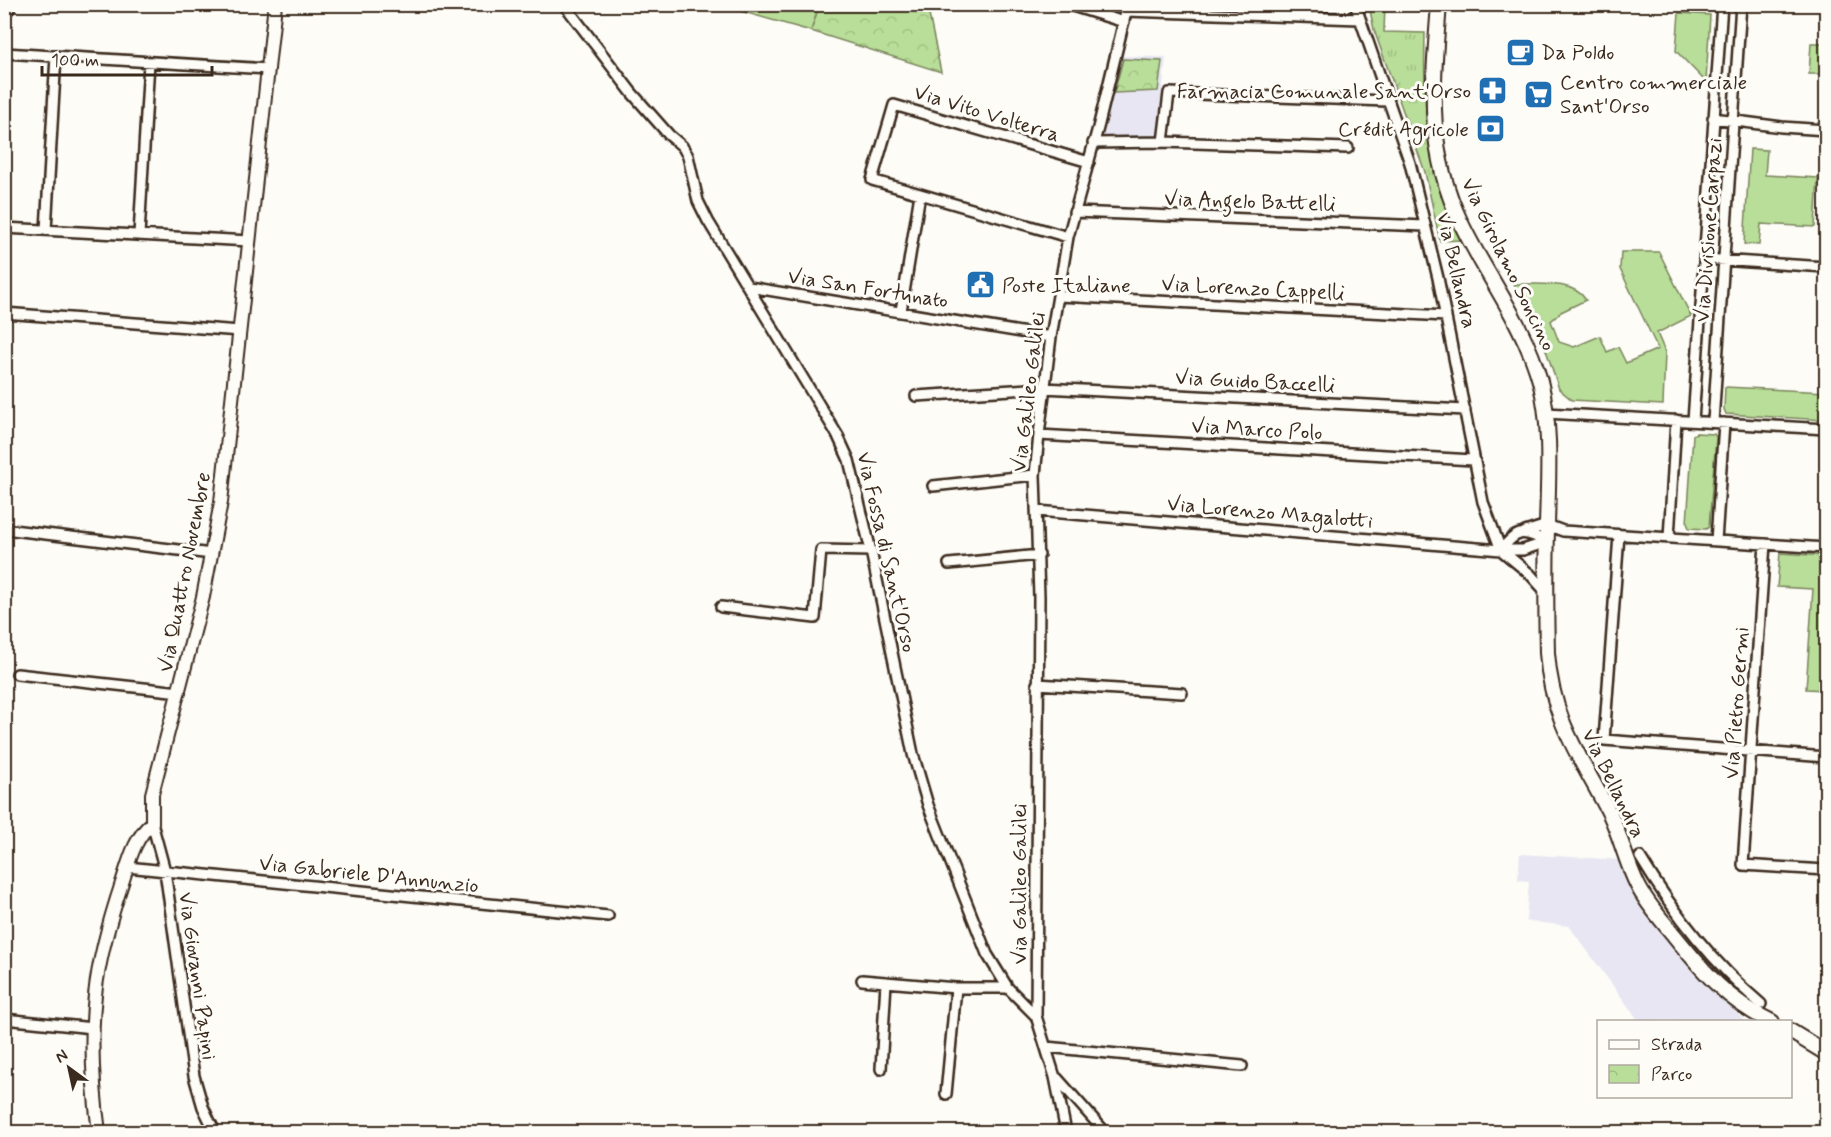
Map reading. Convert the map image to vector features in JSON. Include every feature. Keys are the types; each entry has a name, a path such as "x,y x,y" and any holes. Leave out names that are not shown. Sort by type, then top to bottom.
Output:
{"main road":[{"name":"Via Girolamo Soncino","path":"1439,4 1432,101 1435,138 1443,174 1462,224 1516,321 1530,352 1540,383 1546,413 1548,455 1546,542"},
{"name":"Via Bellandra","path":"1546,542 1548,662 1554,698 1564,728 1612,819 1639,888 1710,978 1733,999 1768,1020"},
{"path":"1792,1032 1827,1053"}],"street":[{"name":"Via Quattro Novembre","path":"152,823 152,794 180,692 212,554 221,502 275,4"},
{"name":"Via Fossa di Sant'Orso","path":"564,4 632,93 669,135 682,146 688,156 698,201 708,221 838,436 849,460 871,551 913,754 928,805 987,954 1008,988 1036,1016"},
{"path":"1066,4 1124,22"},
{"name":"Via Bellandra","path":"1354,4 1410,163 1446,316 1473,460 1483,502 1501,550"},
{"name":"Via Divisione Carpazi","path":"1693,421 1722,4"},
{"name":"Via Divisione Carpazi","path":"1713,422 1741,4"},
{"path":"1127,8 1359,19"},
{"name":"Via Galileo Galilei","path":"1066,1132 1055,1077 1036,1016 1039,555 1035,475 1051,337 1068,237 1127,8"},
{"path":"4,53 269,69"},
{"path":"46,230 56,56"},
{"path":"139,235 149,62"},
{"path":"1163,142 1168,93 1388,101"},
{"name":"Via Vito Volterra","path":"920,194 872,180 894,105 1089,162"},
{"path":"1713,118 1827,130"},
{"path":"1093,143 1163,142 1348,148"},
{"path":"901,311 920,194 1068,237"},
{"name":"Via Angelo Battelli","path":"1074,212 1425,226"},
{"path":"4,228 250,241"},
{"path":"1704,259 1827,267"},
{"name":"Via San Fortunato","path":"749,287 1051,337"},
{"name":"Via Lorenzo Cappelli","path":"1059,296 1446,316"},
{"path":"4,313 240,331"},
{"name":"Via Guido Baccelli","path":"916,396 1044,388 1465,410"},
{"path":"1546,413 1827,429"},
{"path":"1669,538 1676,420"},
{"path":"1716,541 1724,423"},
{"name":"Via Marco Polo","path":"1039,435 1473,460"},
{"path":"933,486 1035,475"},
{"name":"Via Lorenzo Magalotti","path":"1037,510 1501,550 1524,550 1546,542"},
{"path":"1546,592 1530,574 1501,550 1514,535 1547,525 1563,531 1827,548"},
{"path":"4,529 212,554"},
{"path":"1525,532 1546,542"},
{"path":"1619,535 1604,740 1827,757"},
{"name":"Via Pietro Germi","path":"1765,544 1743,864 1827,870"},
{"path":"722,607 815,618 821,550 871,551"},
{"path":"949,564 1039,555"},
{"path":"17,674 180,692"},
{"path":"1037,684 1182,693"},
{"path":"99,1132 95,1101 93,1028 100,964 127,867 138,838 152,823"},
{"name":"Via Giovanni Papini","path":"152,823 165,871 192,1066 203,1107 215,1132"},
{"name":"Via Bellandra","path":"1640,857 1658,886 1698,940 1761,1004"},
{"name":"Via Gabriele D'Annunzio","path":"127,867 608,916"},
{"path":"1686,950 1698,940"},
{"path":"862,980 956,987 1008,988"},
{"path":"881,1070 886,982"},
{"path":"946,1094 956,987"},
{"path":"4,1019 93,1028"},
{"path":"1046,1047 1242,1066"},
{"path":"1055,1077 1105,1132"}],"shaded area":[{"path":"1119,56 1166,57 1157,138 1101,138"},
{"path":"1520,854 1622,860 1714,990 1744,1020 1638,1020 1569,926 1526,921 1529,881 1518,880"}],"green space":[{"path":"719,5 819,5 811,31"},
{"path":"819,5 927,5 941,72 811,31"},
{"path":"1369,5 1385,5 1384,32 1425,33 1425,88 1429,140 1440,190 1462,240 1440,241 1425,172 1374,30"},
{"path":"1679,13 1710,15 1706,82 1676,51"},
{"path":"1811,43 1826,43 1826,74 1809,74"},
{"path":"1123,59 1162,61 1158,91 1114,93"},
{"path":"1750,149 1767,150 1765,175 1818,178 1815,227 1761,224 1759,245 1744,244"},
{"path":"1621,252 1659,252 1691,316 1657,333 1665,352 1663,405 1572,400 1559,389 1540,332 1514,284 1553,284 1580,293 1586,300 1561,312 1551,321 1559,342 1574,347 1600,336 1607,352 1618,347 1626,363 1658,349 1620,269"},
{"path":"1725,387 1826,392 1826,420 1726,414 1724,409"},
{"path":"1696,433 1714,434 1716,437 1709,527 1706,529 1689,528 1687,523 1693,435"},
{"path":"1780,553 1826,556 1826,690 1806,689 1813,589 1777,587"}],"place":[{"name":"Da Poldo","path":"1520,52"},
{"name":"Farmacia Comunale Sant'Orso","path":"1492,91"},
{"name":"Centro commerciale Sant'Orso","path":"1539,94"},
{"name":"Crédit Agricole","path":"1490,129"},
{"name":"Poste Italiane","path":"981,285"}]}
